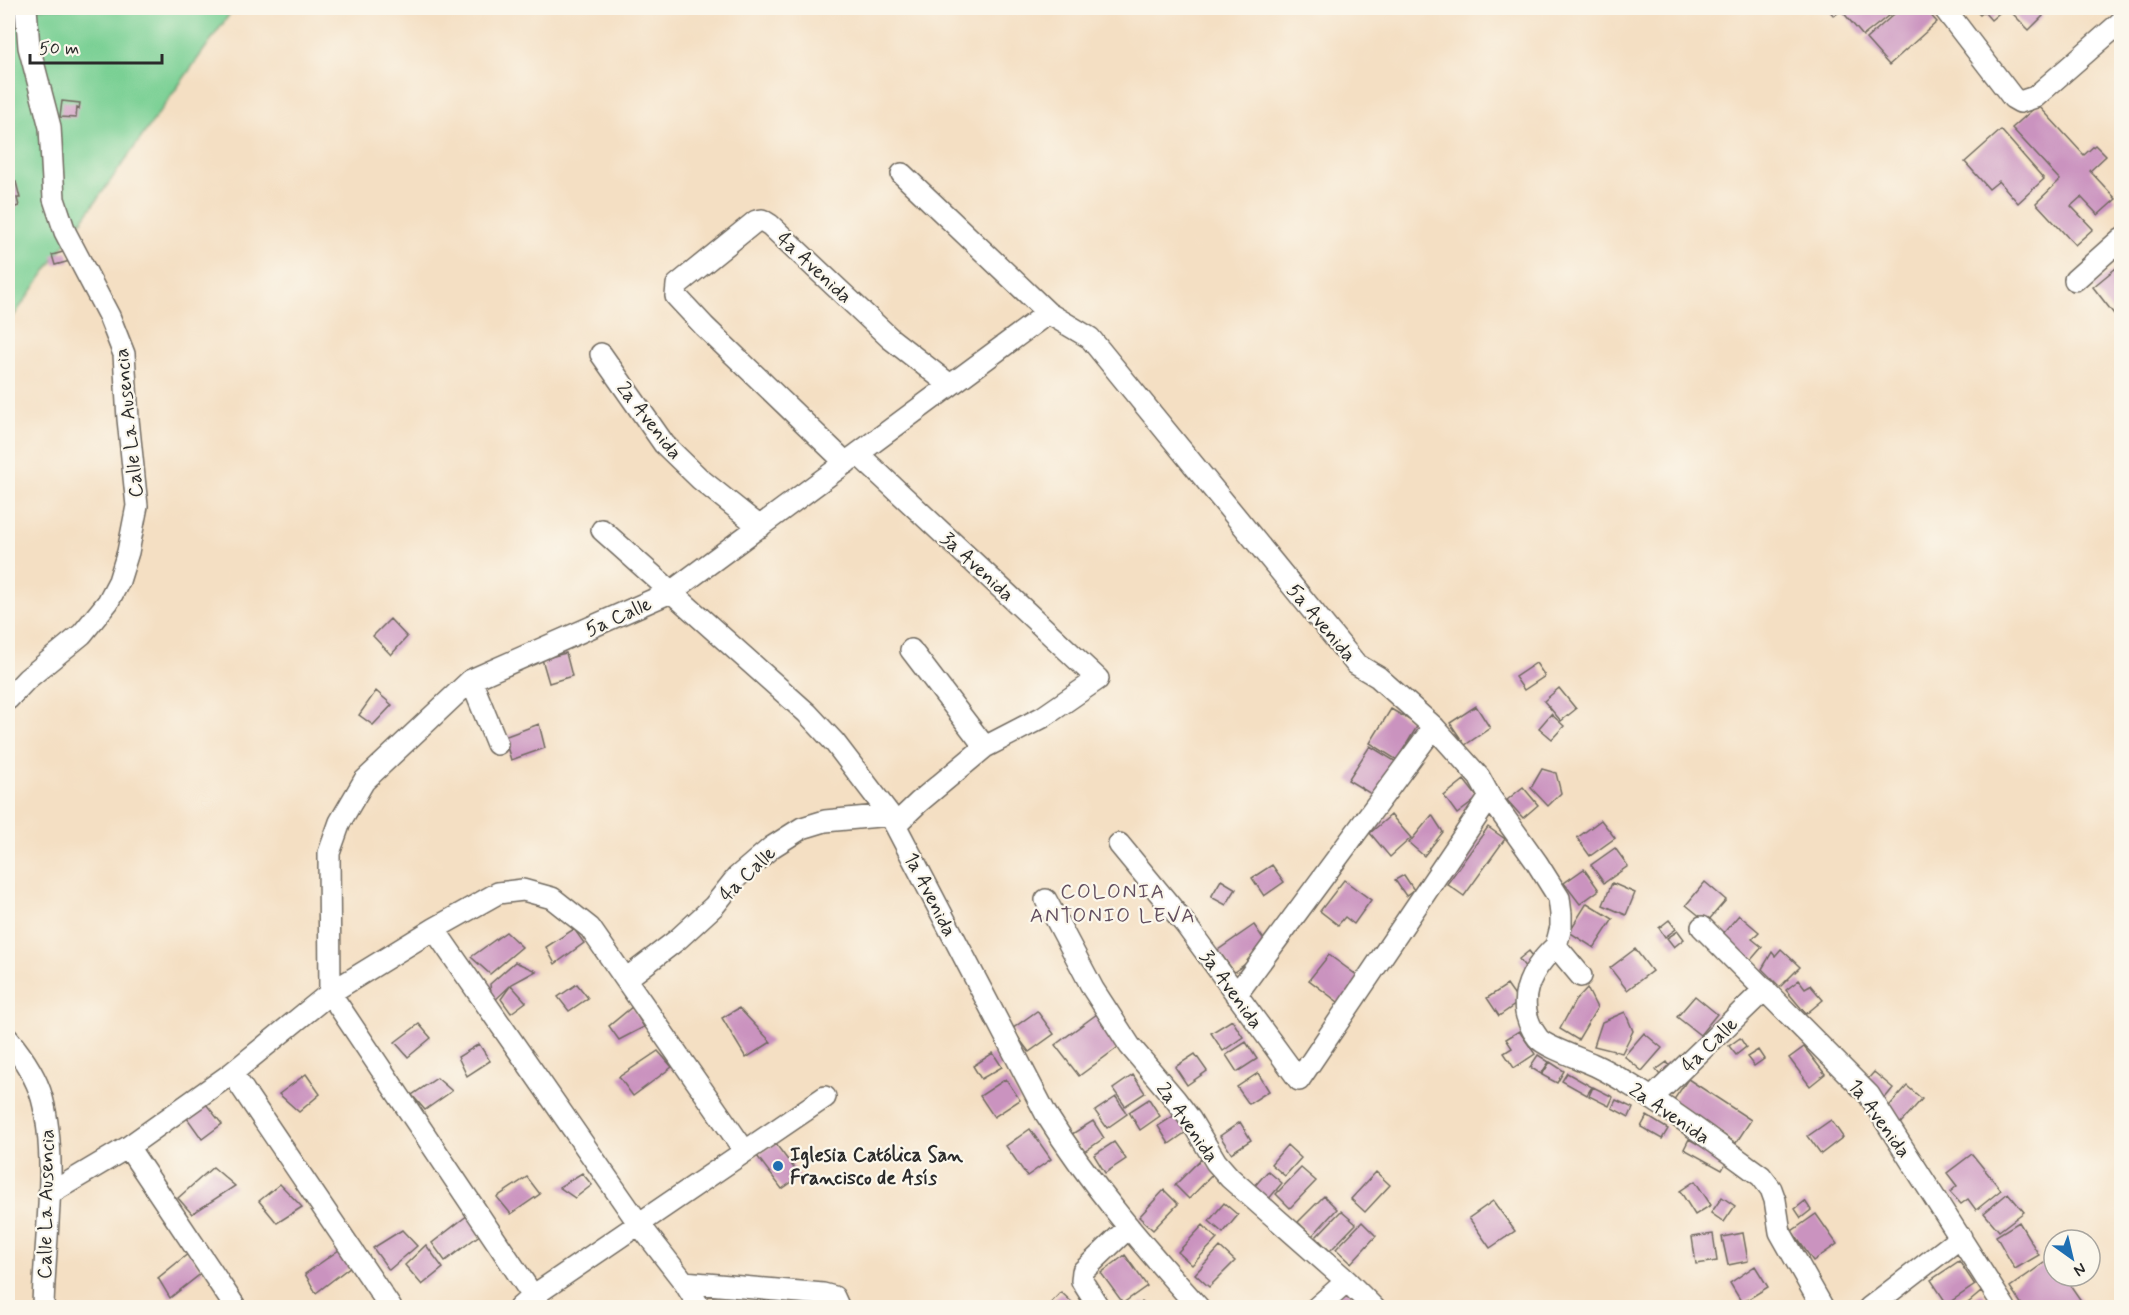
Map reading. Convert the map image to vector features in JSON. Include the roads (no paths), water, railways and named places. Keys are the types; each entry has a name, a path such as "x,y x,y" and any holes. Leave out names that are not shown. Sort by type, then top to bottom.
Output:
{"street":[{"name":"Calle La Ausencia","path":"8,699 27,679 82,634 108,602 119,581 125,562 134,530 137,506 124,354 109,315 65,232 54,199 50,127 29,46 26,8"},
{"path":"1944,8 2013,98 2020,102 2035,97 2121,21"},
{"name":"5a Avenida","path":"902,174 1048,313 1089,338 1356,664 1377,677 1434,727 1466,761 1559,898 1562,914 1556,946"},
{"name":"4a Avenida","path":"677,285 756,221 762,220 891,339 950,385"},
{"path":"2075,280 2121,238"},
{"name":"3a Avenida","path":"677,285 676,296 685,307 1098,679 1042,717 985,747"},
{"name":"5a Calle","path":"330,993 329,853 340,822 364,781 471,680 671,592 1048,313"},
{"name":"2a Avenida","path":"601,354 664,444 700,479 760,527"},
{"name":"1a Avenida","path":"602,530 807,713 835,743 893,820 1046,1114 1129,1227 1199,1308"},
{"path":"893,820 919,802 985,747 911,650"},
{"path":"471,680 497,744"},
{"path":"1236,995 1434,727"},
{"name":"3a Avenida","path":"1119,844 1185,924 1299,1080 1490,797"},
{"name":"4a Calle","path":"626,979 677,940 714,906 737,877 772,847 802,828 825,821 893,820"},
{"path":"49,1194 128,1147 232,1073 330,993 434,929 498,893 523,890 552,898 590,927 744,1150"},
{"name":"2a Avenida","path":"1046,900 1093,989 1130,1046 1190,1119 1216,1162 1230,1178 1347,1281 1374,1308"},
{"name":"1a Avenida","path":"1702,927 1869,1095 2005,1308"},
{"path":"434,929 639,1224 684,1282 700,1308"},
{"path":"1556,946 1581,976"},
{"name":"2a Avenida","path":"1556,946 1543,958 1526,988 1524,1008 1529,1024 1540,1041 1600,1067 1652,1098 1761,1176 1771,1189 1775,1200 1780,1232 1823,1308"},
{"name":"4a Calle","path":"1652,1098 1765,989"},
{"path":"330,993 531,1304 744,1150 825,1097"},
{"name":"Calle La Ausencia","path":"8,1039 24,1059 41,1096 49,1134 49,1194 43,1265 43,1308"},
{"path":"232,1073 391,1308"},
{"path":"128,1147 236,1308"},
{"path":"1099,1308 1082,1281 1083,1271 1129,1227"},
{"path":"1869,1308 1960,1237"},
{"path":"1316,1308 1347,1281"},
{"path":"684,1282 823,1294 834,1297 839,1308"}],"place":[{"name":"Iglesia Católica San Francisco de Asís","path":"778,1166"}],"district":[{"name":"COLONIA ANTONIO LEVA","path":"1113,903"}]}
